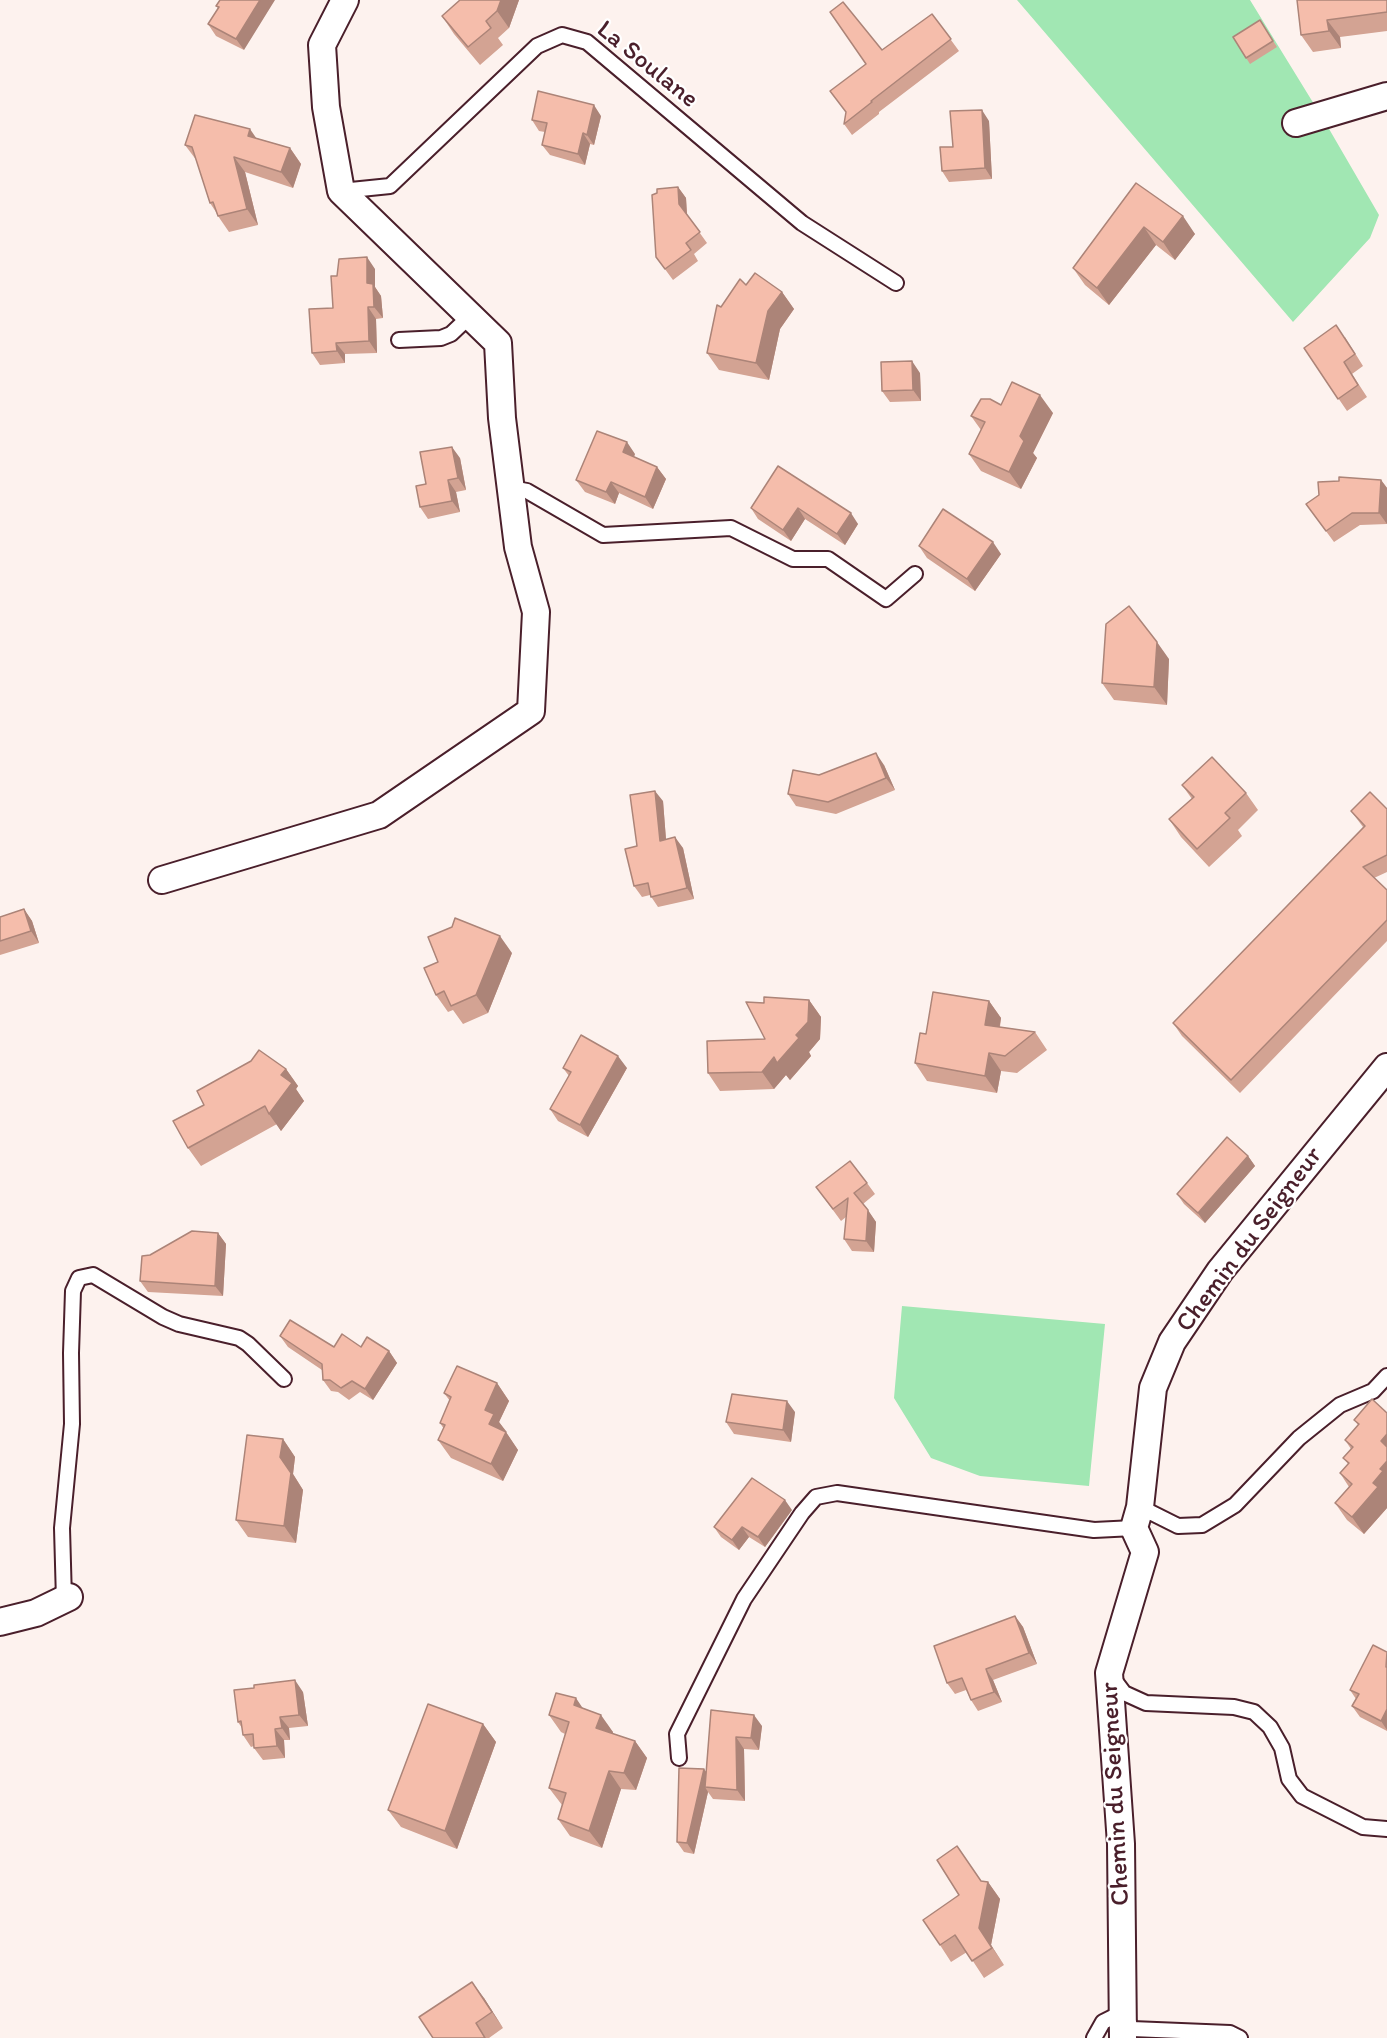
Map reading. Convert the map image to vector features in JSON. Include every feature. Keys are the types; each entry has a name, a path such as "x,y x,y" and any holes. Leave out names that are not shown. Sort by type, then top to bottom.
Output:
{"street":[{"path":"162,880 379,815 531,711 536,612 518,547 502,418 498,343 341,191 326,107 322,45 345,0"},
{"path":"1296,123 1387,96"},
{"name":"Chemin du Seigneur","path":"1123,2038 1121,1844 1109,1673 1145,1552 1137,1517 1153,1388 1172,1342 1220,1271 1387,1067"},
{"path":"0,1622 36,1613 67,1599"}],"lane":[{"name":"La Soulane","path":"341,191 390,186 537,46 562,35 586,42 802,223 896,283"},
{"path":"399,340 441,338 451,334 470,316"},
{"path":"511,488 527,491 603,535 731,528 793,559 828,559 886,599 915,574"},
{"path":"67,1599 62,1528 72,1424 73,1291 79,1278 93,1275 163,1317 179,1324 239,1338 284,1379"},
{"path":"679,1758 677,1734 744,1599 801,1513 816,1497 837,1493 1094,1530 1137,1517 1178,1526 1202,1524 1235,1505 1299,1438 1340,1405 1372,1390 1387,1376"},
{"path":"1109,1673 1124,1693 1146,1702 1234,1707 1254,1712 1270,1727 1282,1748 1289,1779 1302,1796 1363,1827 1387,1829"},
{"path":"1094,2038 1103,2022 1123,2012 1132,2029 1230,2032 1240,2038"}],"green space":[{"path":"1017,0 1250,0 1379,215 1370,238 1293,322"},
{"path":"902,1306 1105,1324 1089,1486 980,1476 931,1458 894,1398"}],"building":[{"path":"220,0 260,0 236,39 208,24 219,7 216,6"},
{"path":"460,0 501,0 497,11 486,21 491,28 468,47 442,16"},
{"path":"1297,0 1387,0 1387,12 1327,20 1329,31 1301,35"},
{"path":"843,2 882,50 932,14 951,39 844,124 846,112 830,91 866,64 830,12"},
{"path":"1260,20 1273,41 1246,58 1233,37"},
{"path":"538,91 594,105 587,135 583,133 578,154 542,145 547,123 532,120"},
{"path":"982,110 985,168 942,171 940,147 953,147 950,111"},
{"path":"195,115 250,129 248,136 290,148 281,172 234,157 247,209 218,216 213,202 210,203 192,147 185,145"},
{"path":"1136,183 1183,216 1163,242 1144,227 1097,288 1073,268"},
{"path":"678,187 679,204 700,232 686,243 691,250 665,269 656,257 652,195 657,193 657,189"},
{"path":"367,257 367,283 373,284 374,307 368,307 369,341 336,343 337,351 312,353 309,309 333,308 331,276 337,276 339,259"},
{"path":"755,273 782,292 768,311 756,363 707,353 717,305 721,307 740,279 746,285"},
{"path":"1336,325 1355,354 1344,362 1358,385 1338,399 1304,348"},
{"path":"912,361 913,390 882,391 881,362"},
{"path":"1012,382 1040,395 1020,436 1024,441 1009,472 969,454 985,422 971,416 981,399 990,399 1001,405"},
{"path":"597,431 627,442 623,452 657,467 645,497 611,482 606,492 576,480"},
{"path":"452,447 458,478 448,480 452,501 420,507 416,486 426,484 420,452"},
{"path":"778,466 851,513 837,534 798,508 783,530 751,508"},
{"path":"1339,477 1381,480 1379,513 1352,513 1326,531 1306,504 1319,495 1318,482 1339,481"},
{"path":"943,509 993,542 967,579 919,546"},
{"path":"1129,606 1157,642 1154,687 1102,683 1106,624"},
{"path":"876,753 886,778 828,802 788,794 793,770 819,775"},
{"path":"1212,757 1246,793 1225,813 1230,818 1197,849 1169,819 1194,797 1182,785"},
{"path":"655,791 660,841 675,837 687,888 651,897 648,883 634,886 625,849 637,846 630,795"},
{"path":"1370,792 1387,809 1387,855 1363,867 1387,890 1387,920 1231,1080 1173,1023 1365,826 1351,811"},
{"path":"24,909 31,931 0,941 0,917"},
{"path":"455,918 500,936 476,995 451,1006 444,991 436,995 424,968 438,962 428,937 452,927"},
{"path":"933,992 989,1001 985,1025 1035,1032 1005,1056 989,1053 985,1076 915,1063 920,1033 926,1034"},
{"path":"764,997 809,1000 808,1022 796,1035 799,1038 777,1063 774,1057 762,1072 708,1073 707,1041 765,1039 746,1002 764,1003"},
{"path":"581,1035 618,1056 580,1125 550,1109 571,1072 563,1068"},
{"path":"259,1050 286,1069 281,1075 292,1083 269,1114 265,1106 188,1148 173,1121 204,1105 197,1091 251,1061"},
{"path":"1227,1137 1248,1156 1198,1213 1177,1194"},
{"path":"850,1161 867,1183 854,1193 868,1210 866,1241 844,1239 848,1198 833,1209 816,1187"},
{"path":"192,1231 218,1233 215,1286 140,1281 142,1256 150,1255"},
{"path":"290,1320 334,1347 342,1334 361,1347 367,1337 389,1351 365,1389 352,1381 341,1388 330,1380 323,1380 322,1364 280,1336"},
{"path":"457,1366 497,1383 485,1410 494,1414 489,1424 506,1432 491,1464 438,1440 445,1425 440,1423 451,1397 444,1393"},
{"path":"732,1394 787,1401 783,1430 726,1422"},
{"path":"1372,1399 1387,1413 1387,1434 1381,1441 1387,1447 1387,1461 1380,1469 1383,1471 1373,1483 1378,1487 1352,1517 1335,1503 1352,1484 1340,1473 1349,1463 1343,1458 1353,1447 1345,1440 1359,1424 1354,1420"},
{"path":"247,1435 283,1439 280,1457 291,1473 284,1526 236,1520"},
{"path":"752,1478 785,1500 758,1537 742,1527 732,1540 714,1527"},
{"path":"1015,1616 1029,1653 986,1669 994,1692 971,1700 962,1678 947,1683 934,1646"},
{"path":"1373,1645 1387,1652 1387,1709 1381,1721 1352,1706 1359,1694 1350,1690"},
{"path":"295,1680 299,1715 280,1717 282,1728 275,1729 277,1746 254,1748 253,1734 243,1735 241,1721 238,1722 234,1690"},
{"path":"556,1693 576,1698 574,1705 601,1715 596,1728 635,1741 624,1773 609,1771 589,1831 558,1819 566,1793 549,1788 569,1722 549,1715"},
{"path":"428,1704 483,1724 445,1831 388,1810"},
{"path":"711,1710 754,1715 751,1738 736,1737 737,1790 705,1787"},
{"path":"679,1768 704,1769 687,1843 677,1842"},
{"path":"957,1846 981,1881 988,1882 979,1928 992,1948 972,1961 955,1935 940,1945 923,1920 959,1895 937,1860"},
{"path":"472,1982 492,2012 476,2023 485,2038 433,2038 419,2017"}]}
